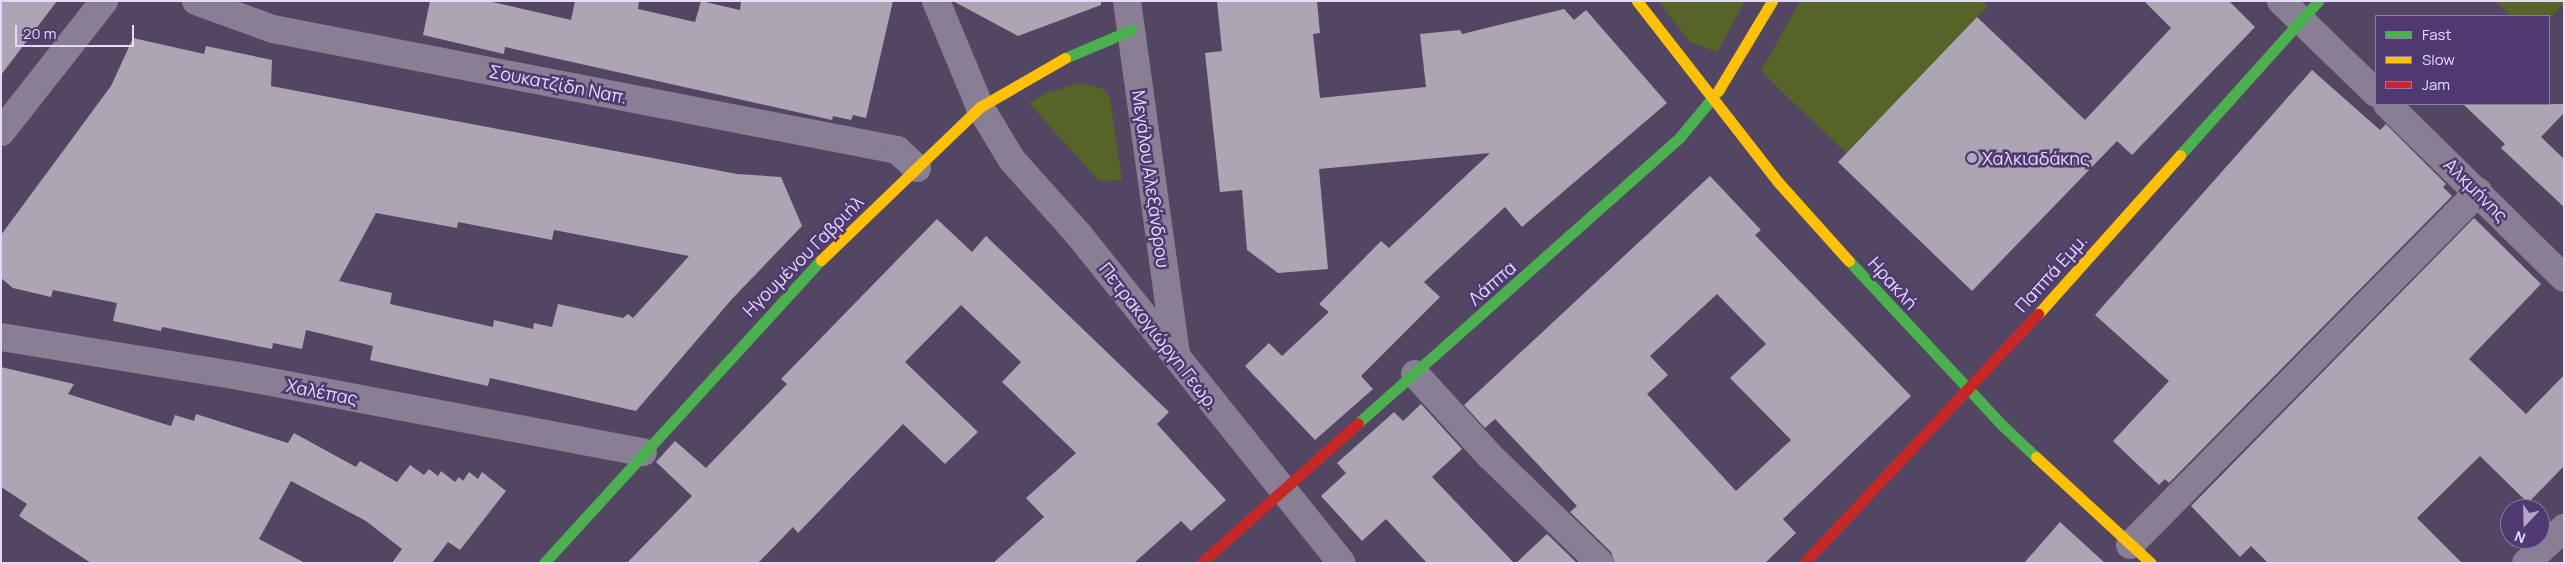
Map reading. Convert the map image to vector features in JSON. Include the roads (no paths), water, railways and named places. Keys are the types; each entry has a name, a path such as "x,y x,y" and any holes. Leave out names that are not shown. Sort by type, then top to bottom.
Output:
{"street":[{"path":"1,132 104,1"},
{"name":"Σουκατζίδη Ναπ.","path":"196,1 273,29 897,150 917,168"},
{"name":"Πετρακογιώργη Γεωρ.","path":"936,1 980,107 1012,160 1079,235 1283,493 1342,563"},
{"name":"Μεγάλου Αλεξάνδρου","path":"1127,1 1176,357"},
{"name":"Ηρακλή","path":"1637,1 1712,101 1778,182 1969,390 2151,563"},
{"name":"Λάππα","path":"1202,563 1652,163 1712,101 1772,1"},
{"path":"2281,1 2310,11 2375,92"},
{"name":"Παππά Εμμ.","path":"1804,563 1969,390 2310,11"},
{"name":"Ηγουμένου Γαβριήλ","path":"544,563 800,280 980,107 1055,62 1130,30"},
{"name":"Αλκμήνης","path":"2388,105 2564,278"},
{"path":"2130,545 2478,192"},
{"name":"Χαλέπας","path":"1,338 239,376 643,452"},
{"path":"1416,374 1490,456 1600,563"},
{"path":"2526,563 2564,528"}],"place":[{"name":"Χαλκιαδάκης","path":"1972,158"}]}
